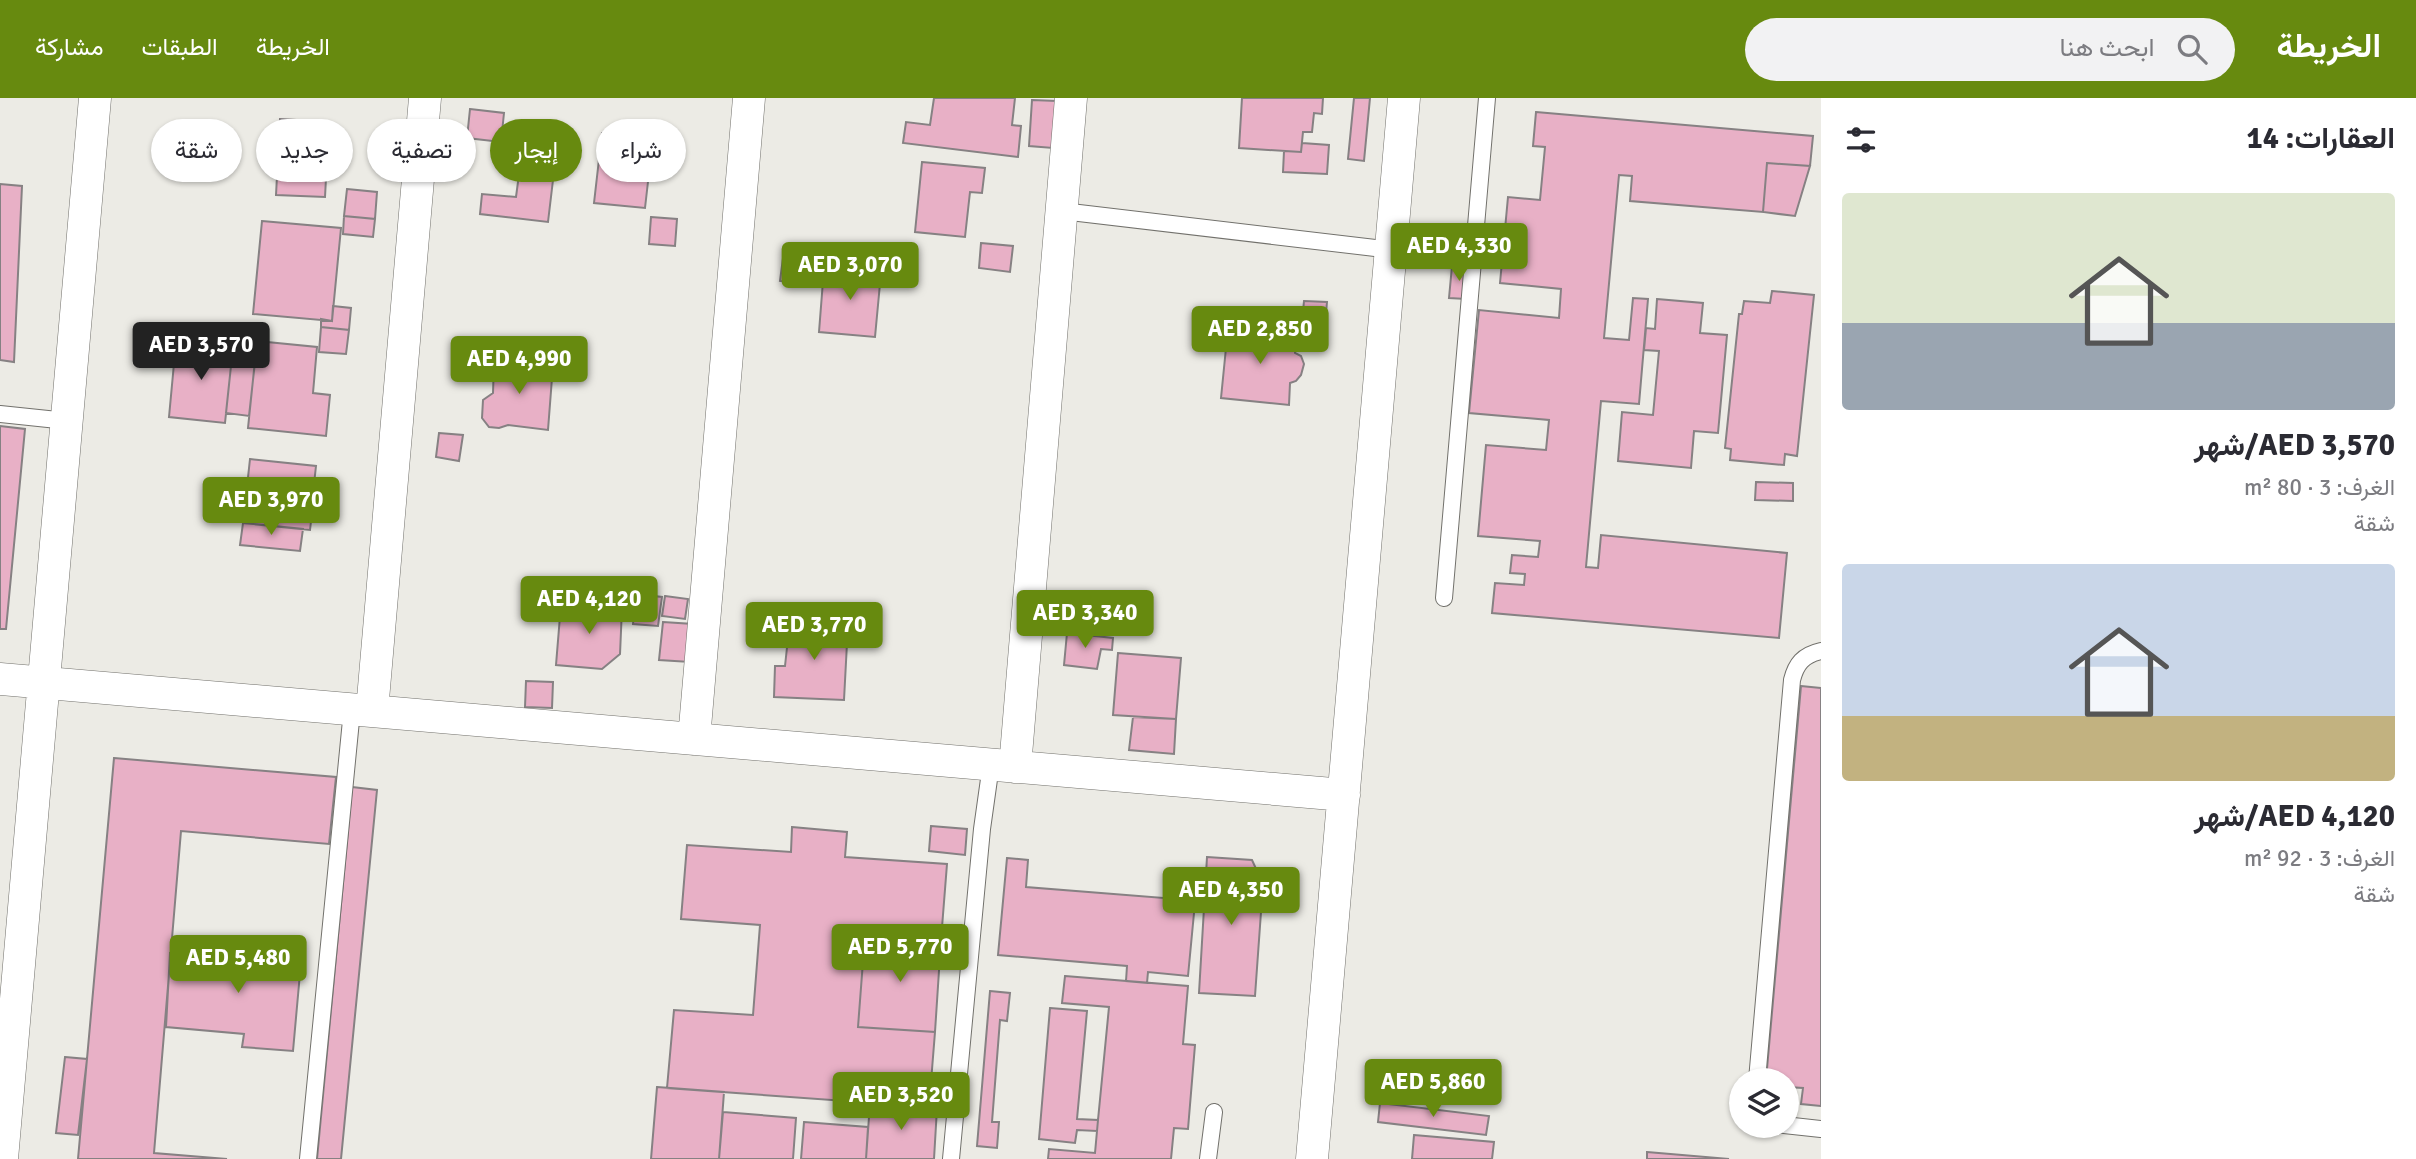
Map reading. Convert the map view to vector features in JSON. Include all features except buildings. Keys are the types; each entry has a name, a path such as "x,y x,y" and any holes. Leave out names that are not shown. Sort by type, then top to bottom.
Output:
{"street":[{"path":"2,1159 95,98"},
{"path":"362,710 425,98"},
{"path":"694,739 750,98"},
{"path":"1003,766 1062,211 1071,98"},
{"path":"1312,1159 1404,98"},
{"path":"0,679 1343,795"}],"lane":[{"path":"1444,598 1487,98"},
{"path":"1062,211 1391,250"},
{"path":"0,414 67,421"},
{"path":"1757,1068 1792,680 1801,660 1811,653 1821,651"},
{"path":"308,1159 362,710"},
{"path":"951,1159 982,829 1003,766"},
{"path":"1208,1159 1213,1112"},
{"path":"1799,1127 1821,1129"}]}
